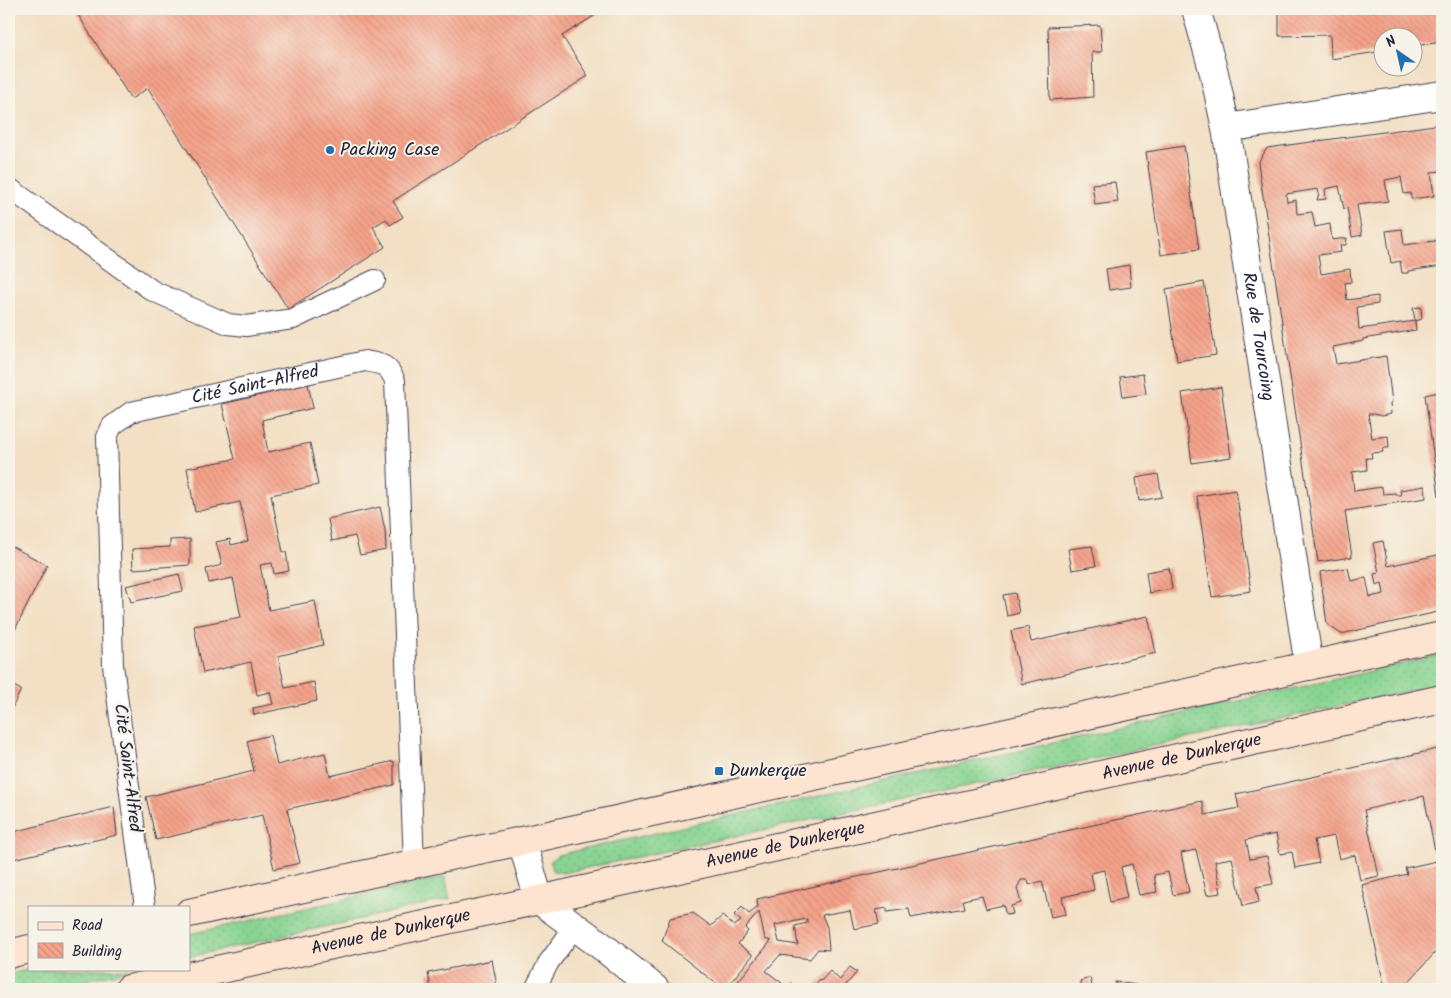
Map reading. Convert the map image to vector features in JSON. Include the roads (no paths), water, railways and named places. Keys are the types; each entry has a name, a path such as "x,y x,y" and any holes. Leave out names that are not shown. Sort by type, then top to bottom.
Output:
{"main road":[{"path":"190,913 522,841 1442,636"},
{"name":"Avenue de Dunkerque","path":"129,989 539,900 1442,698"},
{"path":"9,954 28,949"}],"street":[{"name":"Rue de Tourcoing","path":"1196,9 1214,73 1226,128 1309,666"},
{"path":"1226,128 1442,95"},
{"path":"522,841 539,900 603,947 655,989"}],"lane":[{"path":"9,188 153,291 228,324 246,326 293,319 375,280"},
{"name":"Cité Saint-Alfred","path":"145,906 113,665 107,437 112,426 131,412 365,362 379,364 390,370 395,380 414,864"},
{"path":"535,989 549,962 575,926"}],"place":[{"name":"Packing Case","path":"330,150"},
{"name":"Dunkerque","path":"719,771"}]}
